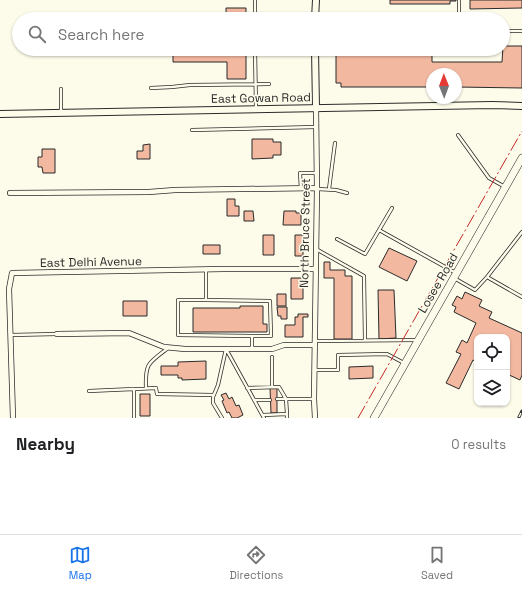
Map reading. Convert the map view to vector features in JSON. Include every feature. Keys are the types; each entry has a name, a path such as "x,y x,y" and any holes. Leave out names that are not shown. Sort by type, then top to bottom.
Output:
{"main road":[{"name":"Losee Road","path":"374,418 522,158"}],"street":[{"path":"315,12 316,0"},
{"name":"North Bruce Street","path":"315,56 317,188 314,343 315,418"},
{"name":"East Gowan Road","path":"0,114 492,105 522,106"},
{"path":"10,193 149,192 175,190 317,188"},
{"name":"East Delhi Avenue","path":"13,418 9,289 12,273 315,269"},
{"path":"57,334 129,333 164,347 185,349 272,349 284,345 314,343"}],"lane":[{"path":"255,0 255,12"},
{"path":"459,0 459,12"},
{"path":"510,31 522,31"},
{"path":"255,56 256,109"},
{"path":"151,88 190,85 269,84"},
{"path":"61,89 61,113"},
{"path":"192,130 316,127"},
{"path":"458,135 489,178 505,188"},
{"path":"329,190 336,143"},
{"path":"301,189 300,173 317,172"},
{"path":"317,188 347,193"},
{"path":"337,239 365,254 392,208"},
{"path":"379,230 455,276 475,290 522,232"},
{"path":"315,248 364,276 365,340"},
{"path":"206,270 206,300"},
{"path":"487,277 522,297"},
{"path":"178,300 206,300 270,300 271,336 178,335 178,300"},
{"path":"10,335 57,334"},
{"path":"252,336 252,349"},
{"path":"314,343 365,340 418,340"},
{"path":"146,388 145,372 150,362 169,347"},
{"path":"226,349 264,416 287,414"},
{"path":"222,418 213,403 213,395 219,380 226,349"},
{"path":"314,370 338,370 338,355 387,354 405,364"},
{"path":"272,357 272,387"},
{"path":"247,388 279,387 286,400 287,418"},
{"path":"89,391 156,388 157,394 213,395"},
{"path":"134,389 134,418"},
{"path":"277,399 314,399"},
{"path":"254,400 270,400"}],"building":[{"path":"390,0 456,1 450,1 450,4 390,4"},
{"path":"470,0 522,0 522,8 470,9"},
{"path":"226,8 246,8 246,12 226,12"},
{"path":"510,46 522,46 522,88 462,87 462,68 426,68 426,87 341,87 341,83 336,83 336,56 432,56 432,62 502,62 502,56 510,56"},
{"path":"173,56 246,56 246,79 227,79 227,62 173,62"},
{"path":"252,139 273,139 273,142 281,142 281,155 273,155 273,158 252,159"},
{"path":"150,144 150,159 137,159 137,151 143,151 143,145"},
{"path":"42,149 55,149 55,173 43,173 42,167 38,167 38,157 42,157"},
{"path":"227,199 235,199 235,206 239,206 239,216 227,216"},
{"path":"244,211 253,211 254,221 244,221"},
{"path":"284,211 296,211 296,213 301,213 301,225 283,225"},
{"path":"263,235 274,235 274,255 263,255"},
{"path":"295,235 303,235 303,256 295,256"},
{"path":"203,245 220,245 220,254 203,254"},
{"path":"389,248 417,261 407,281 379,267"},
{"path":"324,262 330,262 330,270 345,270 345,276 352,276 352,339 334,339 334,278 324,278"},
{"path":"291,278 303,278 303,299 291,299"},
{"path":"378,290 394,290 396,338 379,339"},
{"path":"465,292 482,300 479,306 492,312 489,318 522,333 522,375 520,380 510,375 510,334 474,334 474,360 459,389 446,383 461,354 456,352 462,340 467,343 476,323 454,312 456,307 452,305 457,296 462,299"},
{"path":"277,294 286,294 286,306 277,306"},
{"path":"123,301 147,301 147,316 123,316"},
{"path":"240,306 263,306 263,324 267,324 267,332 193,332 193,308 240,308"},
{"path":"277,307 287,307 287,319 281,319 281,316 278,316"},
{"path":"298,314 308,314 308,317 303,317 303,337 285,337 285,325 295,325 295,317 298,317"},
{"path":"206,361 206,379 182,380 182,378 178,378 178,375 161,375 161,366 178,366 178,362"},
{"path":"373,366 373,378 349,379 349,367"},
{"path":"270,388 277,388 277,413 271,413"},
{"path":"226,393 229,399 232,397 236,406 239,405 243,415 237,418 232,418 229,412 227,413 222,401 224,400 221,395"},
{"path":"140,394 150,394 150,416 140,416"}],"railway":[{"path":"519,417 522,411"}],"power":[{"path":"358,418 522,131"}]}
